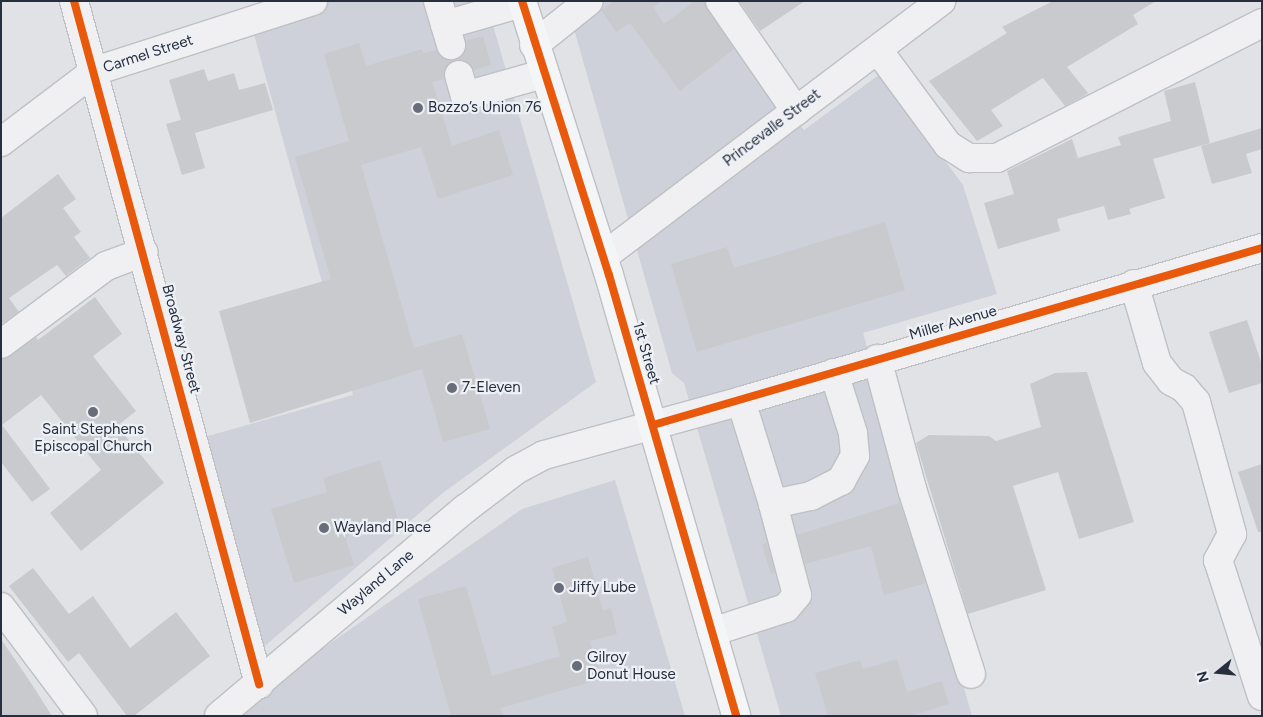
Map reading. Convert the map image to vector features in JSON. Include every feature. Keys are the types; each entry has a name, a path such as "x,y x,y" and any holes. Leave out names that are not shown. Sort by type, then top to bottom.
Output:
{"main road":[{"name":"1st Street","path":"522,2 543,74 604,256 736,716"}],"street":[{"name":"Broadway Street","path":"74,1 95,71 259,684"},
{"path":"534,45 589,1"},
{"path":"720,1 796,111"},
{"name":"Princevalle Street","path":"604,256 941,1"},
{"path":"445,24 522,2"},
{"name":"Carmel Street","path":"1,142 95,71 302,3"},
{"path":"878,50 948,145 969,158 997,158 1262,23"},
{"path":"459,75 465,96 543,74"},
{"name":"Miller Avenue","path":"653,425 741,401 877,359 1262,248"},
{"path":"1,344 106,266 144,252"},
{"path":"1134,284 1157,363 1167,377 1196,402 1232,534 1218,560 1262,696"},
{"path":"877,359 912,489 970,674"},
{"path":"773,504 810,496 841,481 855,456 853,433 834,372"},
{"path":"712,632 786,608 797,595 773,504 741,401"},
{"name":"Wayland Lane","path":"219,716 259,684 351,603 516,470 544,454 653,425"},
{"path":"1,607 82,716"}],"shaded area":[{"path":"278,1 486,1 596,382 444,492 259,651 194,440 353,395 250,20"},
{"path":"566,1 704,1 804,130 880,74 963,185 997,294 863,333 972,716 781,716 684,383 672,373"},
{"path":"615,480 685,716 226,716 522,509"}],"building":[{"path":"614,1 662,1 653,7 664,24 695,1 705,1 734,49 680,91 630,23 616,32 601,10"},
{"path":"739,1 805,1 760,31"},
{"path":"1053,1 1156,1 1133,15 1138,24 1067,67 1088,93 1065,106 1043,78 991,110 1003,126 977,141 929,81 1007,33 1002,27"},
{"path":"483,36 491,65 474,70 469,63 455,60 463,55 466,41"},
{"path":"359,43 366,66 422,49 423,53 436,50 441,57 455,60 447,65 444,79 432,82 452,146 499,130 513,175 438,199 421,147 361,165 414,348 462,334 490,429 443,442 422,369 250,423 219,311 331,279 295,157 349,141 324,54"},
{"path":"204,69 208,81 234,73 239,90 265,83 273,110 195,133 205,168 182,175 166,124 181,120 169,80"},
{"path":"1195,82 1210,143 1153,159 1165,198 1129,209 1131,214 1108,220 1104,206 1057,219 1060,231 998,249 984,203 1014,194 1007,171 1072,139 1078,158 1121,145 1118,137 1171,121 1164,91"},
{"path":"1262,128 1262,149 1246,154 1252,173 1212,184 1201,146"},
{"path":"58,174 76,199 63,208 81,232 74,237 90,258 66,276 57,265 9,298 19,312 1,324 1,218"},
{"path":"885,222 905,290 697,352 671,264 727,247 734,268"},
{"path":"95,297 122,334 93,356 136,411 117,426 164,483 81,551 50,513 101,470 41,395 2,425 50,489 32,502 1,462 1,359 36,337 38,340"},
{"path":"1247,320 1262,365 1262,383 1229,393 1209,332"},
{"path":"1087,372 1134,522 1079,539 1058,472 1013,486 1046,590 968,614 916,443 929,435 989,436 996,441 1041,427 1030,384 1055,373"},
{"name":"Wayland Place","path":"380,460 398,520 345,536 354,565 294,583 271,509 327,492 323,478"},
{"path":"1262,464 1262,532 1258,532 1238,472"},
{"path":"900,503 926,583 884,595 871,546 805,564 797,535"},
{"path":"767,543 775,573 771,574 762,545"},
{"path":"588,557 603,611 611,608 617,634 590,641 601,679 501,708 503,716 451,716 418,599 466,586 492,676 560,656 552,627 567,622 552,568"},
{"path":"33,568 69,614 93,596 130,648 176,612 210,656 134,716 127,716 79,653 68,662 9,586"},
{"path":"1,639 31,683 52,716 1,716"},
{"path":"897,659 907,692 942,681 949,704 910,716 828,716 815,673 860,660 863,669"}],"cycle path":[{"path":"74,1 259,684"},
{"path":"522,1 609,275 736,716"},
{"path":"653,425 1262,248"}],"place":[{"name":"Bozzo’s Union 76","path":"418,108"},
{"name":"7-Eleven","path":"452,388"},
{"name":"Saint Stephens Episcopal Church","path":"93,412"},
{"name":"Wayland Place","path":"324,528"},
{"name":"Jiffy Lube","path":"559,588"},
{"name":"Gilroy Donut House","path":"577,666"}]}
